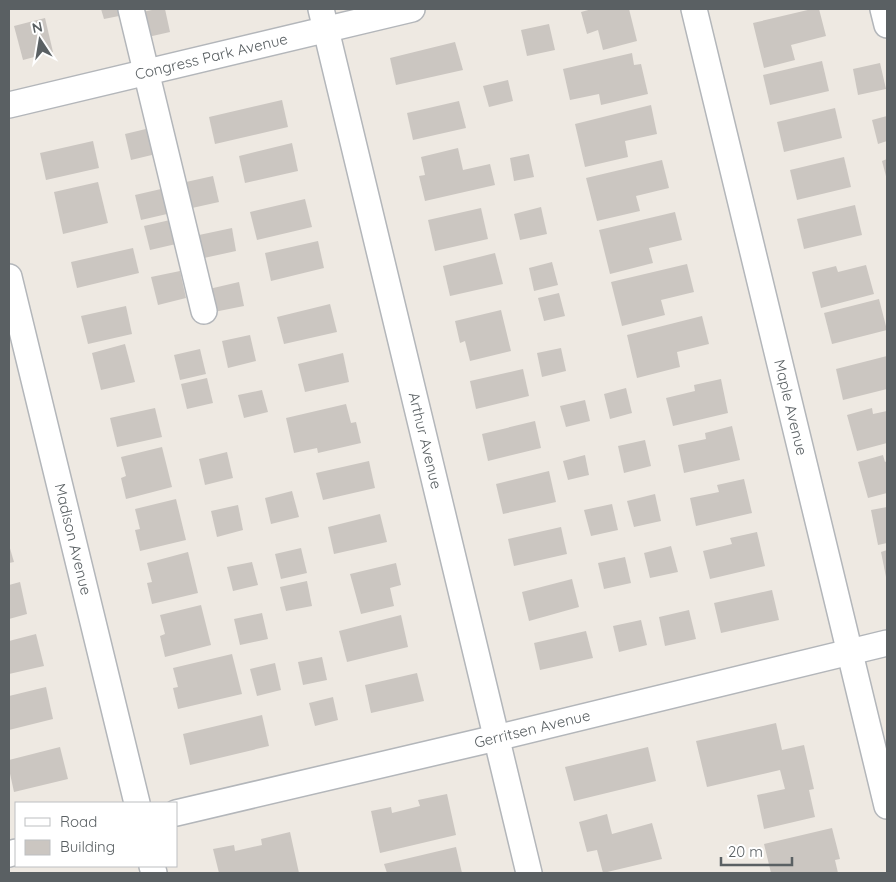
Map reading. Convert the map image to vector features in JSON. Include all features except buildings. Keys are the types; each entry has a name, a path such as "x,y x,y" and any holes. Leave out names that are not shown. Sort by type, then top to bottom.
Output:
{"street":[{"path":"131,9 204,311"},
{"name":"Congress Park Avenue","path":"9,105 146,72 323,19 412,9"},
{"name":"Maple Avenue","path":"694,9 887,806"},
{"path":"883,9 887,26"},
{"name":"Arthur Avenue","path":"323,19 529,873"},
{"name":"Madison Avenue","path":"9,276 137,802"},
{"name":"Gerritsen Avenue","path":"178,813 887,643"}]}
